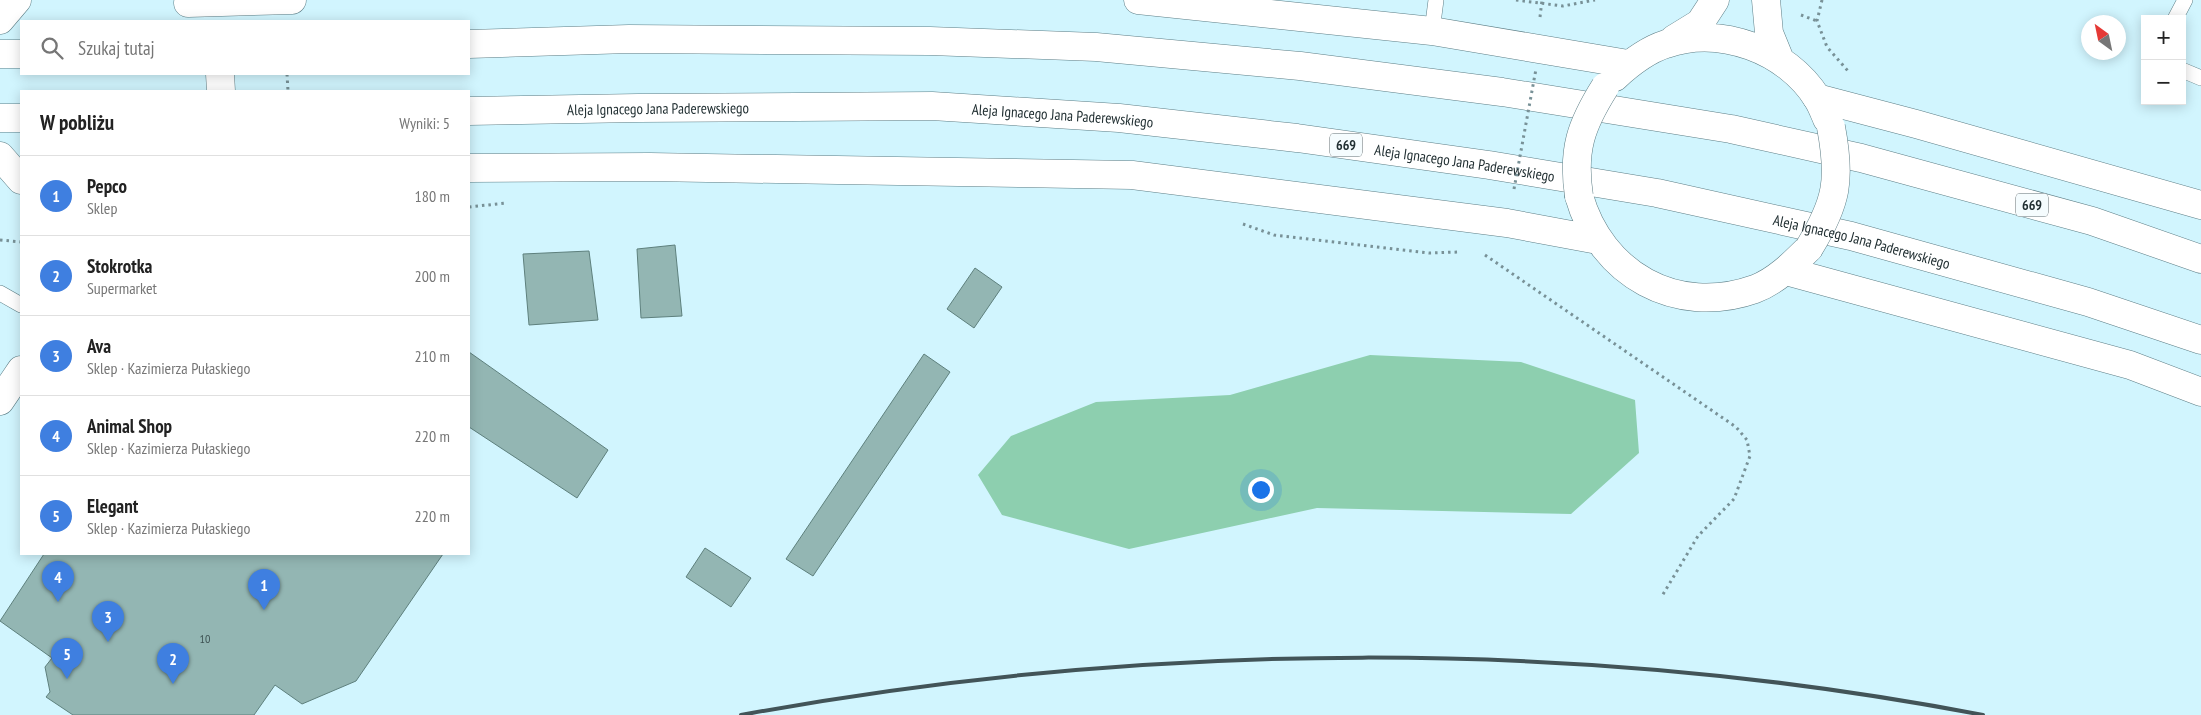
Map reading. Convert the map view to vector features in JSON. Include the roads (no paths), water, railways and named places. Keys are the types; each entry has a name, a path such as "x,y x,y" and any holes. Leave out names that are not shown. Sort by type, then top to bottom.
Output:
{"main road":[{"path":"194,11 292,0"},
{"path":"1138,0 1432,31 1628,64"},
{"path":"1666,44 1705,37 1744,43 1780,60 1800,77 1817,98 1831,127 1837,159 1835,190 1826,221 1809,248 1786,271 1756,289 1721,298 1685,297 1651,286 1621,267 1598,240 1583,211 1576,179 1578,146 1587,114 1604,87 1628,64 1700,23 1715,0"},
{"path":"1766,0 1769,33 1780,60"},
{"name":"669","path":"470,44 629,39 940,41 1096,47 1300,66 1502,92 1731,129 1861,158 2092,221 2201,259"},
{"path":"0,54 20,54"},
{"path":"220,75 221,90"},
{"path":"1817,98 1945,132 2201,205"},
{"name":"Aleja Ignacego Jana Paderewskiego","path":"470,112 638,108 932,106 1120,118 1297,138 1489,165 1647,191 1851,236 2088,302 2201,340"},
{"path":"0,118 20,118"},
{"path":"470,168 650,167 1132,176 1508,223 1598,240"},
{"path":"1786,271 2130,365 2201,392"},
{"path":"0,400 20,371"}],"lane":[{"path":"1432,31 1436,0"},
{"path":"2177,15 2185,0"},
{"path":"2186,72 2201,78"},
{"path":"0,293 20,304"}],"railway":[{"path":"741,715 895,690 1050,672 1206,661 1362,658 1519,661 1675,672 1830,690 1983,715"}],"place":[{"name":"Animal Shop","path":"58,602"},
{"name":"Pepco","path":"264,610"},
{"name":"Ava","path":"108,642"},
{"name":"Elegant","path":"67,679"},
{"name":"Stokrotka","path":"173,684"}]}
